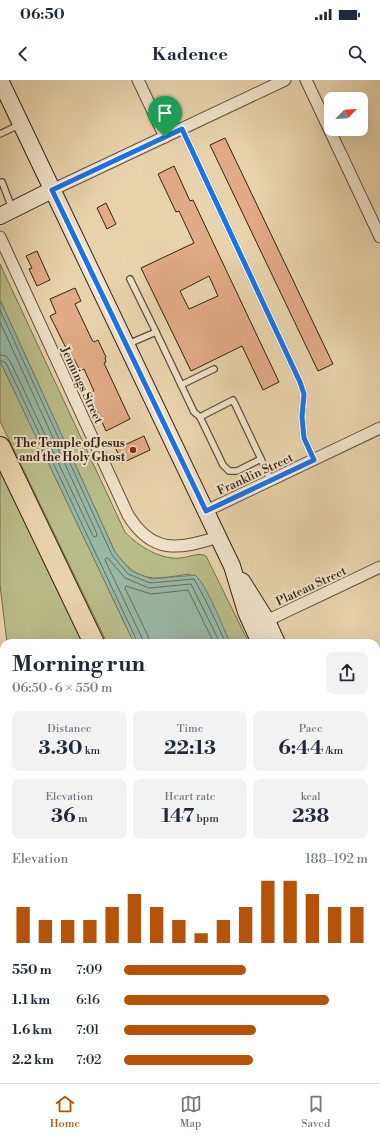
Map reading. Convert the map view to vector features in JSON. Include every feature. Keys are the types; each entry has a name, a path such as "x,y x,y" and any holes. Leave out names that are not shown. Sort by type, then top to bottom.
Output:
{"highway":[{"path":"0,447 91,639"}],"street":[{"path":"138,80 165,137"},
{"path":"6,212 285,80"},
{"path":"306,80 380,237"},
{"path":"1,85 232,566 252,628 258,639"},
{"name":"Jennings Street","path":"0,237 128,515 137,529 149,539 165,545 180,547 218,536"},
{"name":"Franklin Street","path":"206,511 380,428"},
{"path":"232,566 267,621 276,639"},
{"name":"Plateau Street","path":"252,628 380,567"}],"lane":[{"path":"0,134 21,124"},
{"path":"182,129 300,382 304,394 302,417 304,438 314,460"},
{"path":"0,180 6,212"},
{"path":"130,279 194,412 200,417 222,465 229,471 238,470 262,459"},
{"path":"126,346 156,332"},
{"path":"181,385 214,369"},
{"path":"200,417 233,400 271,480"}],"green space":[{"path":"0,264 125,532 137,543 158,555 173,558 200,554 206,556 247,639 228,639 209,597 190,574 157,578 140,575 124,563 115,552 0,300"},
{"path":"0,361 132,639 105,639 0,421"},
{"path":"0,465 83,639 7,639 0,585"}],"water":[{"path":"0,300 115,552 131,571 152,579 195,575 200,580 210,597 228,639 132,639 0,361"}],"building":[{"path":"225,138 333,364 318,371 210,145"},
{"path":"174,166 190,201 193,200 279,382 263,390 242,346 191,371 141,268 194,243 179,211 176,212 158,174","holes":["209,276 218,296 189,309 180,291"]},
{"path":"106,203 116,224 107,229 97,208"},
{"path":"37,251 50,280 37,286 29,269 32,268 26,256"},
{"path":"75,288 81,301 75,304 92,340 94,342 98,340 106,357 106,362 104,363 130,419 106,431 89,393 94,391 84,369 80,371 74,359 72,360 50,316 56,313 50,299"},
{"name":"The Temple of Jesus and the Holy Ghost","path":"144,436 150,450 122,463 116,449"}],"place":[{"name":"The Temple of Jesus and the Holy Ghost","path":"133,450"}],"route":[{"path":"182,129 300,382 304,394 302,417 304,438 314,460 206,511 52,190 165,137 182,129"}]}
